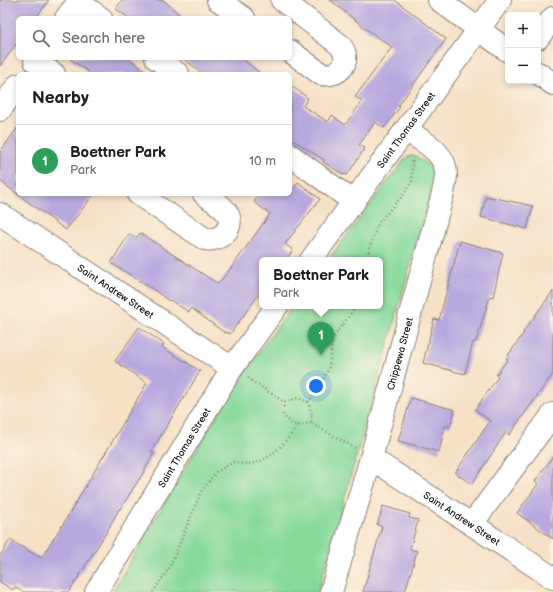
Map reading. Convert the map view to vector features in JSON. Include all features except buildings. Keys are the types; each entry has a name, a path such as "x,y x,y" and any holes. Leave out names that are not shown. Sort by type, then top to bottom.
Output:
{"street":[{"path":"218,0 241,16"},
{"path":"282,0 340,44 345,50 347,57 342,67 336,72 328,75 322,74 292,52"},
{"path":"439,0 505,49"},
{"name":"Saint Thomas Street","path":"313,257 354,202 413,135 479,29 500,0"},
{"path":"75,7 96,16"},
{"path":"541,34 553,18"},
{"path":"159,60 175,72"},
{"path":"32,64 50,72"},
{"path":"541,75 553,84"},
{"path":"0,110 16,88"},
{"name":"Chippewa Street","path":"332,592 371,458 443,193 446,174 443,161 436,151 413,135"},
{"path":"292,156 354,202"},
{"path":"141,196 205,239 211,240 220,238 226,232 230,222 224,209 207,196"},
{"name":"Saint Andrew Street","path":"0,214 232,368"},
{"name":"Saint Thomas Street","path":"96,592 232,368 275,309"},
{"path":"472,524 553,414"},
{"name":"Saint Andrew Street","path":"371,458 553,578"}],"path":[{"path":"368,257 379,222 404,194 412,180 413,135"},
{"path":"308,402 321,385 329,367 333,338 354,309"},
{"path":"232,368 284,402 298,398 308,402 312,414 310,422"},
{"path":"284,402 283,415 290,423 299,425 310,422 371,458"},
{"path":"153,592 170,567 201,492 216,472 234,462 246,464 256,463 266,458 283,446 299,425"}],"green space":[{"path":"410,156 416,156 432,168 434,174 433,185 318,592 112,592 198,446 244,375 291,309 383,309 383,257 330,257 405,159"}],"place":[{"name":"Boettner Park","path":"321,355"}]}
